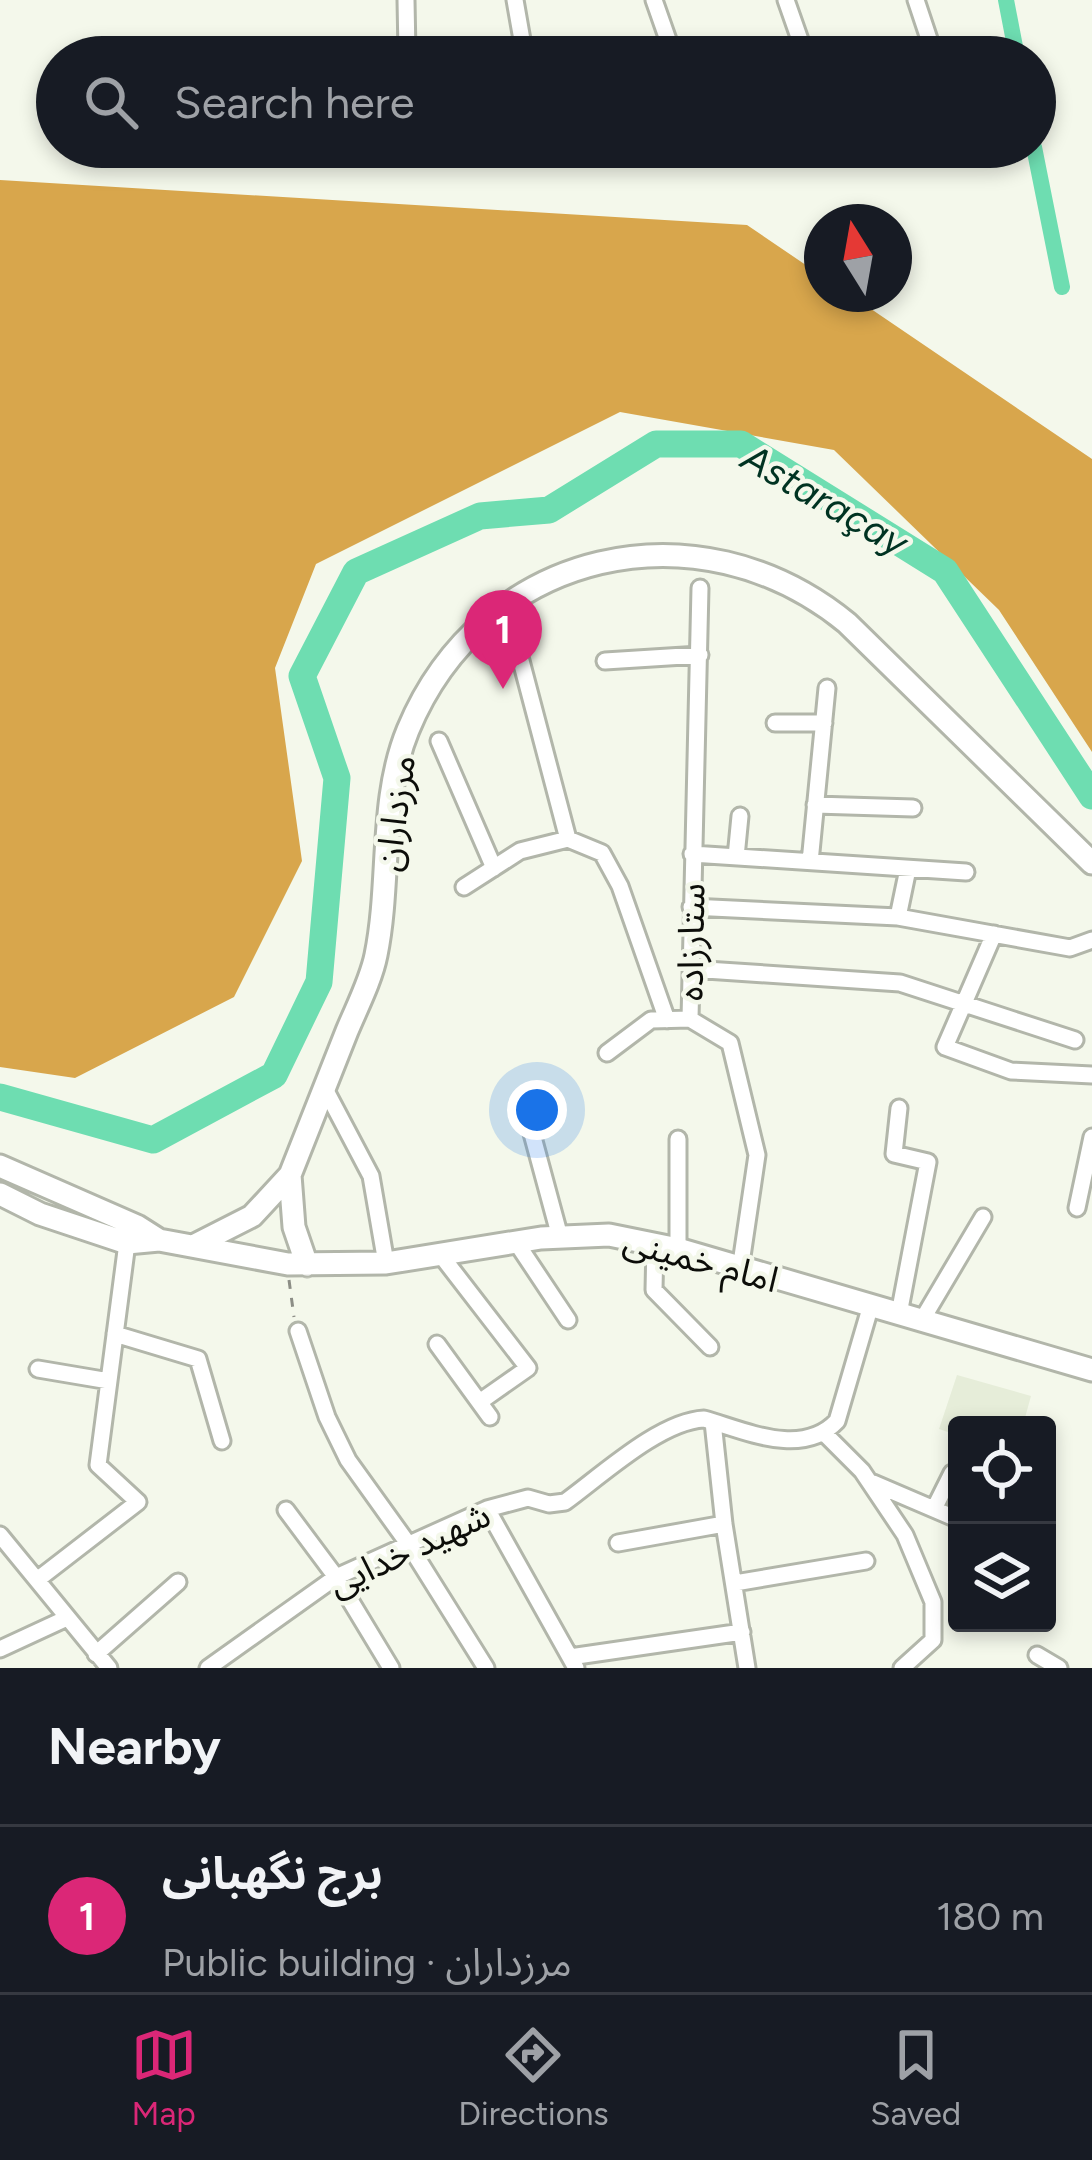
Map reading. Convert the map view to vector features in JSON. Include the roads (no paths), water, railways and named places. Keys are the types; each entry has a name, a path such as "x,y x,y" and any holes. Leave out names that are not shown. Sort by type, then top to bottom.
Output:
{"street":[{"path":"406,0 407,36"},
{"path":"515,0 522,36"},
{"path":"654,0 667,36"},
{"path":"786,0 799,36"},
{"path":"916,0 928,36"},
{"name":"مرزداران","path":"193,1246 252,1216 290,1175 376,958 393,778 408,728 441,673 475,632 523,592 573,568 634,554 699,557 762,572 815,597 1092,862"},
{"name":"ستارزاده","path":"700,588 690,1019 730,1043 758,1155 740,1270"},
{"path":"515,638 568,839"},
{"path":"605,661 700,656"},
{"path":"810,862 827,688"},
{"path":"775,723 824,723"},
{"path":"440,741 494,868"},
{"path":"815,805 913,808"},
{"path":"736,857 740,816"},
{"path":"464,886 520,851 568,839 602,853 620,886 667,1020"},
{"path":"692,854 966,872"},
{"path":"898,917 908,868"},
{"path":"692,907 898,917 1070,948 1092,940"},
{"path":"994,934 945,1047 1011,1071 1092,1075"},
{"path":"691,969 900,982 1075,1040"},
{"path":"607,1053 651,1020 690,1019"},
{"path":"324,1088 371,1176 386,1263"},
{"path":"524,1104 560,1237"},
{"path":"899,1108 894,1154 928,1162 899,1313"},
{"path":"1077,1208 1092,1137"},
{"path":"678,1138 678,1249"},
{"name":"امام خمینی","path":"0,1166 159,1240"},
{"name":"مرزداران","path":"290,1175 297,1264"},
{"name":"امام خمینی","path":"0,1194 40,1214 127,1244 159,1240 297,1264 386,1263 516,1242 609,1234 678,1249 1092,1370"},
{"path":"922,1320 983,1217"},
{"path":"516,1242 568,1320"},
{"path":"655,1243 654,1291 710,1347"},
{"path":"37,1580 138,1502 98,1465 127,1244"},
{"path":"440,1254 528,1368 481,1401"},
{"path":"871,1305 837,1421 825,1434 870,1482 905,1535 933,1602 933,1640 901,1668"},
{"path":"298,1331 327,1417 348,1460 487,1668"},
{"path":"115,1334 198,1359 222,1441"},
{"path":"437,1344 490,1417"},
{"path":"38,1369 109,1381"},
{"name":"شهید خدایی","path":"210,1668 336,1576 487,1509 528,1498 549,1504 565,1502 666,1430 688,1420 801,1442 825,1434"},
{"path":"713,1422 748,1668"},
{"path":"934,1509 948,1481"},
{"path":"870,1482 948,1515"},
{"path":"487,1509 573,1663 742,1632"},
{"path":"286,1510 336,1576 392,1668"},
{"path":"617,1543 724,1524"},
{"path":"2,1542 109,1668"},
{"path":"735,1583 866,1562"},
{"path":"96,1654 178,1582"},
{"path":"0,1649 67,1618"},
{"path":"1037,1655 1059,1668"}],"waterway":[{"path":"1006,0 1013,36"},
{"path":"1038,168 1062,287"},
{"name":"Astaraçay","path":"0,1097 153,1140 274,1075 319,982 337,778 302,676 356,572 480,516 549,510 656,444 741,444 945,571 1092,796"}],"place":[{"name":"برج نگهبانی","path":"503,689"}]}
